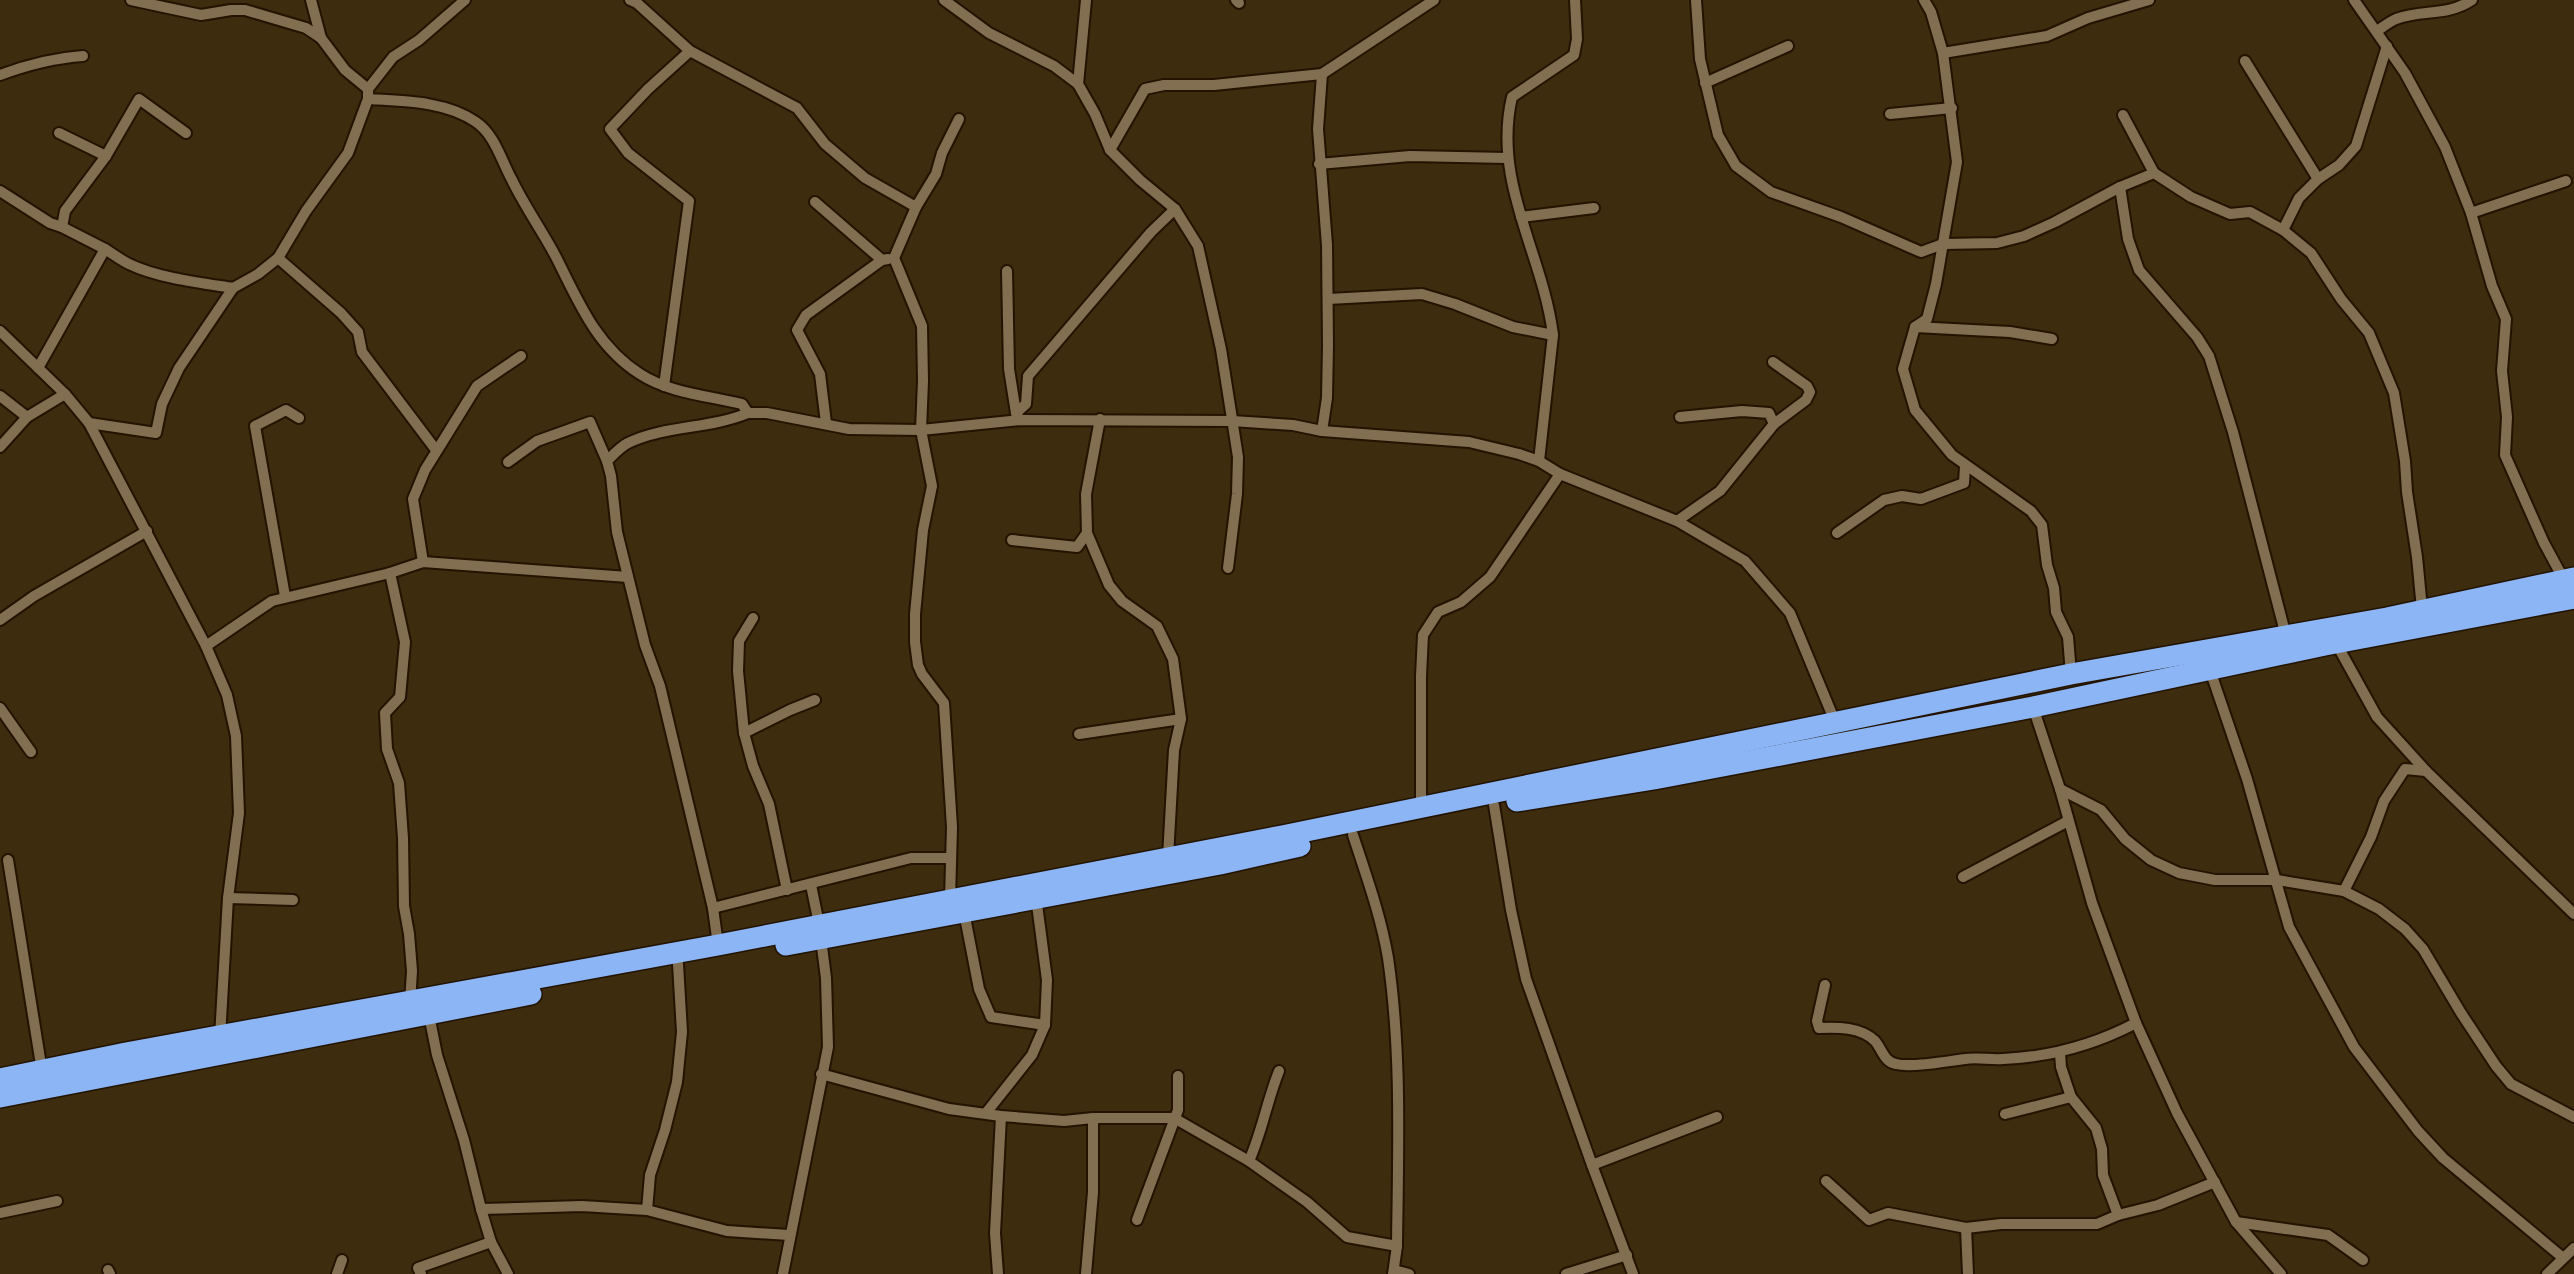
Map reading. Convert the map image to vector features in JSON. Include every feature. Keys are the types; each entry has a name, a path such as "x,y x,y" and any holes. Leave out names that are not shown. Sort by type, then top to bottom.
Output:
{"highway":[{"path":"0,1079 42,1071 127,1063 429,1015 678,964 820,931 957,905 1168,857 1836,724 2071,674 2421,609 2571,586"},
{"path":"957,905 1036,897 1220,864 1494,804 1608,787 2032,707 2336,643 2571,586"},
{"path":"0,1097 220,1037 718,945 820,931"}],"street":[{"path":"131,0 201,15 231,9 245,10 306,28 321,38 368,94 441,107 480,124 492,137 497,153 526,209 557,259 590,324 609,350 640,375 664,386 742,404 748,413"},
{"path":"311,0 321,38"},
{"path":"89,423 156,433 162,404 179,368 233,288 258,274 278,258 306,211 348,153 368,94 393,57 419,40 465,0"},
{"path":"630,0 637,3 690,51 797,108 825,144 865,178 916,207"},
{"path":"944,0 989,33 1054,66 1078,84 1095,114 1110,150 1175,209 1198,246 1221,349 1238,457 1237,494 1228,568"},
{"path":"1078,84 1086,0"},
{"path":"1110,150 1145,89 1164,85 1214,85 1322,74 1434,0"},
{"path":"1539,461 1553,335 1551,317 1521,217 1507,158 1508,115 1512,97 1574,55 1577,39 1575,0"},
{"path":"1696,0 1700,59 1718,135 1736,166 1771,192 1841,217 1921,253 1942,244 1997,243 2024,236 2120,187 2154,173"},
{"path":"1924,0 1931,12 1943,53 1957,162 1936,285 1927,320 1915,327 1903,369 1915,410 1936,438 1965,466 2031,511 2042,525 2056,612 2068,636 2071,674"},
{"path":"1943,53 2047,36 2088,18 2149,0"},
{"path":"2354,0 2405,73 2445,147 2471,213 2492,286 2506,319 2502,371 2507,416 2505,455 2544,543 2571,586"},
{"path":"2377,31 2394,20 2461,8 2472,0"},
{"path":"1706,83 1788,46"},
{"path":"2283,230 2299,198 2318,178 2339,165 2356,146 2387,46"},
{"path":"664,386 689,201 628,153 610,129 648,89 690,51"},
{"path":"0,75 37,63 83,56"},
{"path":"2245,61 2318,178"},
{"path":"1322,74 1318,129 1327,246 1328,299 1327,398 1322,431"},
{"path":"62,227 65,211 106,156 139,99 186,133"},
{"path":"1889,114 1952,108"},
{"path":"2123,116 2154,173 2191,197 2230,214 2250,212 2283,230 2311,253 2341,299 2369,332 2394,393 2405,461 2421,609"},
{"path":"826,423 820,374 797,330 806,315 888,259 936,174 942,153 959,119"},
{"path":"59,132 106,156"},
{"path":"1319,164 1410,156 1507,158"},
{"path":"2471,213 2566,181"},
{"path":"2120,187 2128,239 2139,270 2197,337 2209,356 2237,446 2286,636"},
{"path":"0,191 50,223 130,264 197,283 233,288"},
{"path":"815,202 888,259 922,326 921,430 932,486 923,530 915,642 922,674 944,703 952,827 951,858 957,905 979,989 991,1017 1045,1025"},
{"path":"1521,217 1594,208"},
{"path":"1018,416 1026,404 1028,376 1151,232 1175,209"},
{"path":"38,368 105,249"},
{"path":"278,258 341,313 358,332 362,352 436,450"},
{"path":"1007,271 1010,369 1018,416"},
{"path":"1328,299 1422,295 1455,304 1513,327 1553,335"},
{"path":"1915,327 2010,332 2052,339"},
{"path":"0,331 65,394 89,423 206,646 228,695 236,736 239,813 228,898 220,1037"},
{"path":"422,562 413,499 436,450 458,420 477,386 520,356"},
{"path":"1677,521 1720,491 1774,424 1806,400 1810,392 1807,386 1773,362"},
{"path":"0,447 27,418 65,394"},
{"path":"0,396 27,418"},
{"path":"285,596 256,426 286,410 299,418"},
{"path":"1680,417 1742,411 1769,414 1774,424"},
{"path":"607,461 625,444 650,435 723,421 748,413 767,412 849,429 921,430 1018,416 1232,421 1469,442 1539,461 1560,474 1677,521 1745,561 1790,613 1836,724"},
{"path":"1100,419 1086,494 1087,533 1109,584 1122,601 1157,626 1173,659 1181,719 1174,750 1168,857"},
{"path":"509,462 537,441 590,422 611,477 617,532 645,645 660,686 713,908 718,945"},
{"path":"1838,533 1884,500 1902,496 1921,499 1964,483 1965,466"},
{"path":"1421,807 1423,635 1438,612 1461,602 1490,576 1560,474"},
{"path":"0,620 34,596 147,531"},
{"path":"1012,541 1077,547 1087,533"},
{"path":"206,646 272,601 390,573 422,562 628,577"},
{"path":"390,573 405,642 400,697 385,713 387,749 399,783 404,906 412,971 410,1003"},
{"path":"753,618 739,641 738,671 744,733 753,766 769,804 787,890"},
{"path":"2336,643 2377,717 2426,771 2573,910"},
{"path":"2210,670 2247,779 2290,927 2336,1015 2362,1058 2418,1131 2443,1158 2562,1257"},
{"path":"744,733 815,700"},
{"path":"2032,707 2060,789 2092,903 2136,1023 2177,1113 2236,1222 2281,1274"},
{"path":"0,708 31,752"},
{"path":"1079,734 1181,719"},
{"path":"2344,891 2371,837 2384,802 2405,769 2426,771"},
{"path":"2060,789 2101,810 2126,839 2151,860 2179,873 2215,880 2277,880 2344,891 2379,909 2405,929 2423,949 2461,1013 2511,1084 2574,1117"},
{"path":"1494,804 1511,910 1527,979 1591,1165 1633,1274"},
{"path":"1963,877 2068,821"},
{"path":"1353,835 1388,956 1399,1080 1397,1247 1394,1272 1409,1274"},
{"path":"713,908 911,858 951,858"},
{"path":"8,860 42,1071"},
{"path":"783,1274 828,1047 826,978 811,885"},
{"path":"986,1113 1032,1055 1045,1025 1047,980 1036,897"},
{"path":"228,898 293,900"},
{"path":"647,1210 650,1175 677,1082 682,1032 678,964"},
{"path":"1825,985 1817,1021 1819,1028 1843,1027 1868,1036 1874,1040 1888,1061 1895,1064 1970,1058 2001,1060 2060,1053 2136,1023"},
{"path":"429,1015 437,1055 464,1140 491,1242 508,1274"},
{"path":"2060,1053 2071,1097 2096,1128 2102,1149 2104,1175 2118,1215"},
{"path":"1249,1161 1260,1136 1264,1114 1279,1071"},
{"path":"821,1074 949,1109 1001,1116 1064,1121 1093,1118 1174,1118 1249,1161 1307,1202 1347,1237 1397,1247"},
{"path":"1137,1220 1178,1110 1178,1076"},
{"path":"2005,1114 2071,1097"},
{"path":"998,1274 995,1233 1001,1116"},
{"path":"1591,1165 1717,1117"},
{"path":"1086,1274 1093,1192 1093,1118"},
{"path":"1826,1181 1869,1220 1888,1213 1966,1228 2001,1224 2097,1224 2118,1215 2158,1205 2214,1182"},
{"path":"0,1213 57,1201"},
{"path":"481,1209 582,1206 647,1210 727,1231 789,1235"},
{"path":"2236,1222 2328,1236 2363,1260"},
{"path":"1966,1228 1968,1274"},
{"path":"421,1274 418,1268 491,1242"},
{"path":"2547,1274 2574,1248"},
{"path":"1566,1274 1627,1255"},
{"path":"337,1274 342,1260"}]}
